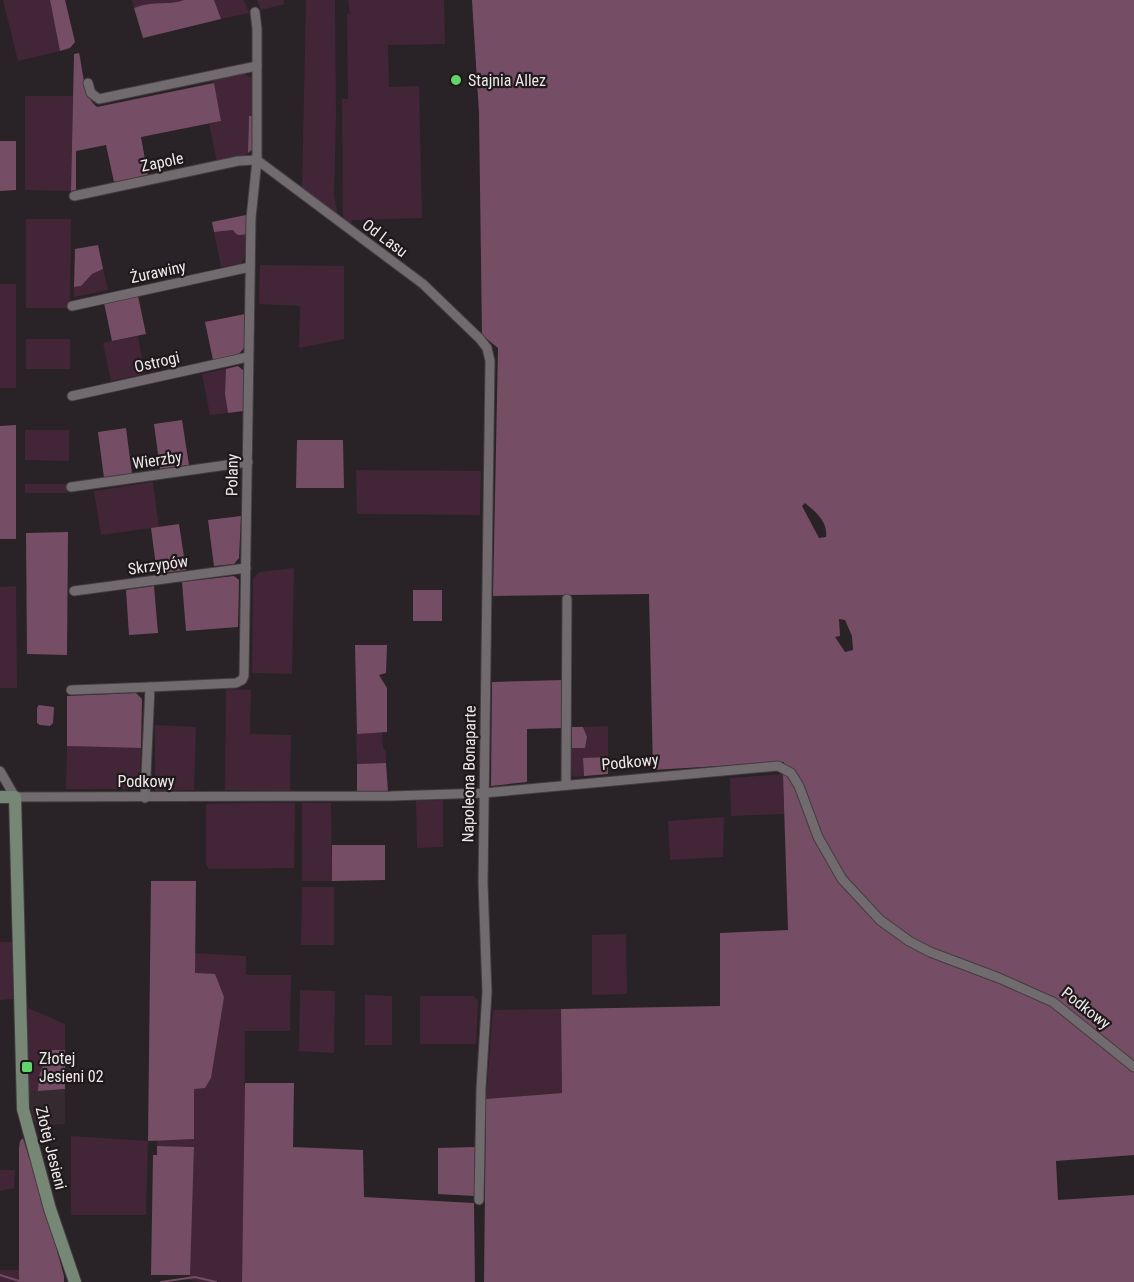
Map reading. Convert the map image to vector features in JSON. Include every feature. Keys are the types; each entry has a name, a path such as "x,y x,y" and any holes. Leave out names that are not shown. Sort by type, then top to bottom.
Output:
{"street":[{"name":"Polany","path":"150,687 236,683 242,680 246,568 251,218 257,160 258,29 255,12"},
{"path":"88,83 91,93 99,99 257,66"},
{"name":"Zapole","path":"74,196 238,161 257,160"},
{"name":"Od Lasu","path":"257,160 423,285 487,348"},
{"name":"Żurawiny","path":"72,306 250,267"},
{"name":"Napoleona Bonaparte","path":"479,1200 480,1089 487,992 483,883 490,361 487,348"},
{"name":"Ostrogi","path":"72,396 248,357"},
{"name":"Wierzby","path":"71,487 248,462"},
{"name":"Skrzypów","path":"74,591 246,568"},
{"path":"566,785 567,598"},
{"path":"71,690 150,687 145,798"},
{"name":"Podkowy","path":"0,797 391,796 484,793 778,766 791,773 799,786 818,837 842,879 880,920 909,941 930,952 999,978 1053,1002 1134,1067"},
{"name":"Złotej Jesieni","path":"0,771 15,797 23,1109 50,1209 75,1282"}],"shaded area":[{"path":"3,0 50,0 60,51 18,61"},
{"path":"50,0 65,0 75,42 70,48 60,51"},
{"path":"132,0 184,0 134,8"},
{"path":"184,0 214,0 221,19 143,38 134,8"},
{"path":"214,0 244,0 249,13 221,19"},
{"path":"257,0 283,0 285,4 261,10"},
{"path":"306,0 335,0 334,195 338,216 302,189"},
{"path":"348,0 444,0 445,44 388,45 389,87 419,86 422,218 352,220 351,225 343,220 342,99 348,99 347,14 350,14"},
{"path":"472,0 1134,0 1134,1155 1056,1161 1058,1200 1134,1195 1134,1282 484,1282 486,1099 562,1093 561,1009 720,1006 720,933 788,930 784,762 653,770 649,594 493,596 498,348 482,335 479,113","holes":["805,503 823,522 826,537 819,538 802,506","839,619 845,620 852,636 853,650 845,652 835,637 840,636"]},
{"path":"79,53 86,89 97,107 214,83 221,121 141,137 148,176 114,182 106,145 76,151 76,190 71,191 74,54"},
{"path":"243,73 252,78 254,83 254,116 249,117 248,153 242,157 217,162 209,124 221,121 213,80"},
{"path":"25,96 73,96 71,191 25,190"},
{"path":"249,116 254,116 253,149 248,153"},
{"path":"0,141 16,141 16,190 0,191"},
{"path":"246,215 246,234 239,235 233,230 214,232 212,222"},
{"path":"26,219 71,219 70,308 26,308"},
{"path":"233,230 240,236 246,234 246,256 240,264 221,267 214,232"},
{"path":"98,245 103,269 92,274 81,286 74,287 75,249"},
{"path":"260,265 344,266 344,339 299,348 300,306 259,304"},
{"path":"103,269 108,290 74,297 74,287 81,286 92,274"},
{"path":"0,284 16,284 16,388 0,388"},
{"path":"138,296 146,334 112,341 104,303"},
{"path":"245,314 244,348 238,355 213,360 205,322"},
{"path":"138,336 145,374 111,381 103,343"},
{"path":"26,339 70,339 70,369 26,369"},
{"path":"238,366 244,371 243,411 228,413 225,394 226,369"},
{"path":"226,369 225,394 228,413 210,415 202,374"},
{"path":"182,420 189,465 160,469 154,424"},
{"path":"16,425 16,539 0,539 0,426"},
{"path":"126,428 132,474 104,478 98,432"},
{"path":"25,430 69,430 69,461 25,460"},
{"path":"297,440 343,440 344,488 296,488"},
{"path":"356,470 481,471 480,515 357,514"},
{"path":"153,482 159,527 101,535 94,491"},
{"path":"25,484 69,484 68,493 25,493"},
{"path":"241,516 239,558 234,564 214,566 208,520"},
{"path":"179,524 186,570 157,574 151,528"},
{"path":"68,532 67,655 27,654 26,533"},
{"path":"294,568 292,674 252,673 253,579 259,572"},
{"path":"234,576 239,580 238,627 186,631 182,582"},
{"path":"16,586 17,688 0,688 0,587"},
{"path":"154,586 158,633 129,635 126,590"},
{"path":"413,590 442,590 442,621 413,621"},
{"path":"355,645 387,645 386,673 379,675 387,688 387,732 357,734"},
{"path":"563,680 564,728 527,729 527,782 491,786 492,682"},
{"path":"226,689 251,690 250,734 291,735 290,791 225,790"},
{"path":"136,693 142,699 141,748 67,746 67,696"},
{"path":"39,705 54,707 53,723 50,726 37,723"},
{"path":"155,725 196,727 194,790 155,791"},
{"path":"608,726 608,757 583,758 584,776 572,775 572,748 585,748 587,737 583,727"},
{"path":"572,727 583,727 587,737 585,748 572,748"},
{"path":"382,732 386,763 357,764 356,734"},
{"path":"67,746 141,748 140,784 135,789 66,789"},
{"path":"608,757 608,774 584,776 583,758"},
{"path":"386,763 388,792 357,791 357,764"},
{"path":"783,774 784,814 731,816 730,778"},
{"path":"443,800 443,847 417,848 416,801"},
{"path":"295,803 294,868 209,869 206,864 206,804"},
{"path":"302,803 331,803 332,881 302,881"},
{"path":"724,817 723,857 670,860 668,821"},
{"path":"332,845 385,845 385,880 332,881"},
{"path":"151,881 196,881 195,973 215,974 224,997 211,1078 205,1088 194,1089 194,1139 148,1141"},
{"path":"302,887 334,887 334,945 301,945"},
{"path":"626,934 627,994 592,995 592,935"},
{"path":"0,942 12,942 13,999 0,1000"},
{"path":"195,953 246,956 246,975 291,975 290,1031 245,1031 242,1282 189,1280 194,1147 157,1146 157,1140 194,1139 194,1089 224,997 219,987 195,974"},
{"path":"300,990 335,991 334,1053 299,1051"},
{"path":"365,995 392,996 392,1045 365,1045"},
{"path":"420,996 473,996 478,1000 476,1044 420,1044"},
{"path":"28,1008 65,1024 65,1050 49,1051 39,1076 38,1091 28,1091"},
{"path":"561,1009 562,1093 486,1099 493,1010"},
{"path":"49,1050 65,1050 65,1089 38,1091 39,1076"},
{"path":"245,1083 294,1083 293,1147 363,1150 364,1197 474,1203 475,1282 242,1282"},
{"path":"65,1089 65,1124 36,1126 28,1091"},
{"path":"71,1136 148,1141 146,1215 71,1215"},
{"path":"23,1138 30,1161 32,1161 64,1282 19,1282 19,1148"},
{"path":"157,1146 194,1147 190,1275 151,1275 153,1155 157,1155"},
{"path":"475,1147 474,1196 438,1194 438,1148"},
{"path":"0,1170 15,1170 14,1188 0,1191"},
{"path":"0,1270 19,1270 19,1282 0,1282"}],"waterway":[{"path":"0,1275 22,1282"},
{"path":"161,1282 195,1277 216,1282"}],"place":[{"name":"Stajnia Allez","path":"456,80"},
{"name":"Złotej Jesieni 02","path":"27,1067"}]}
